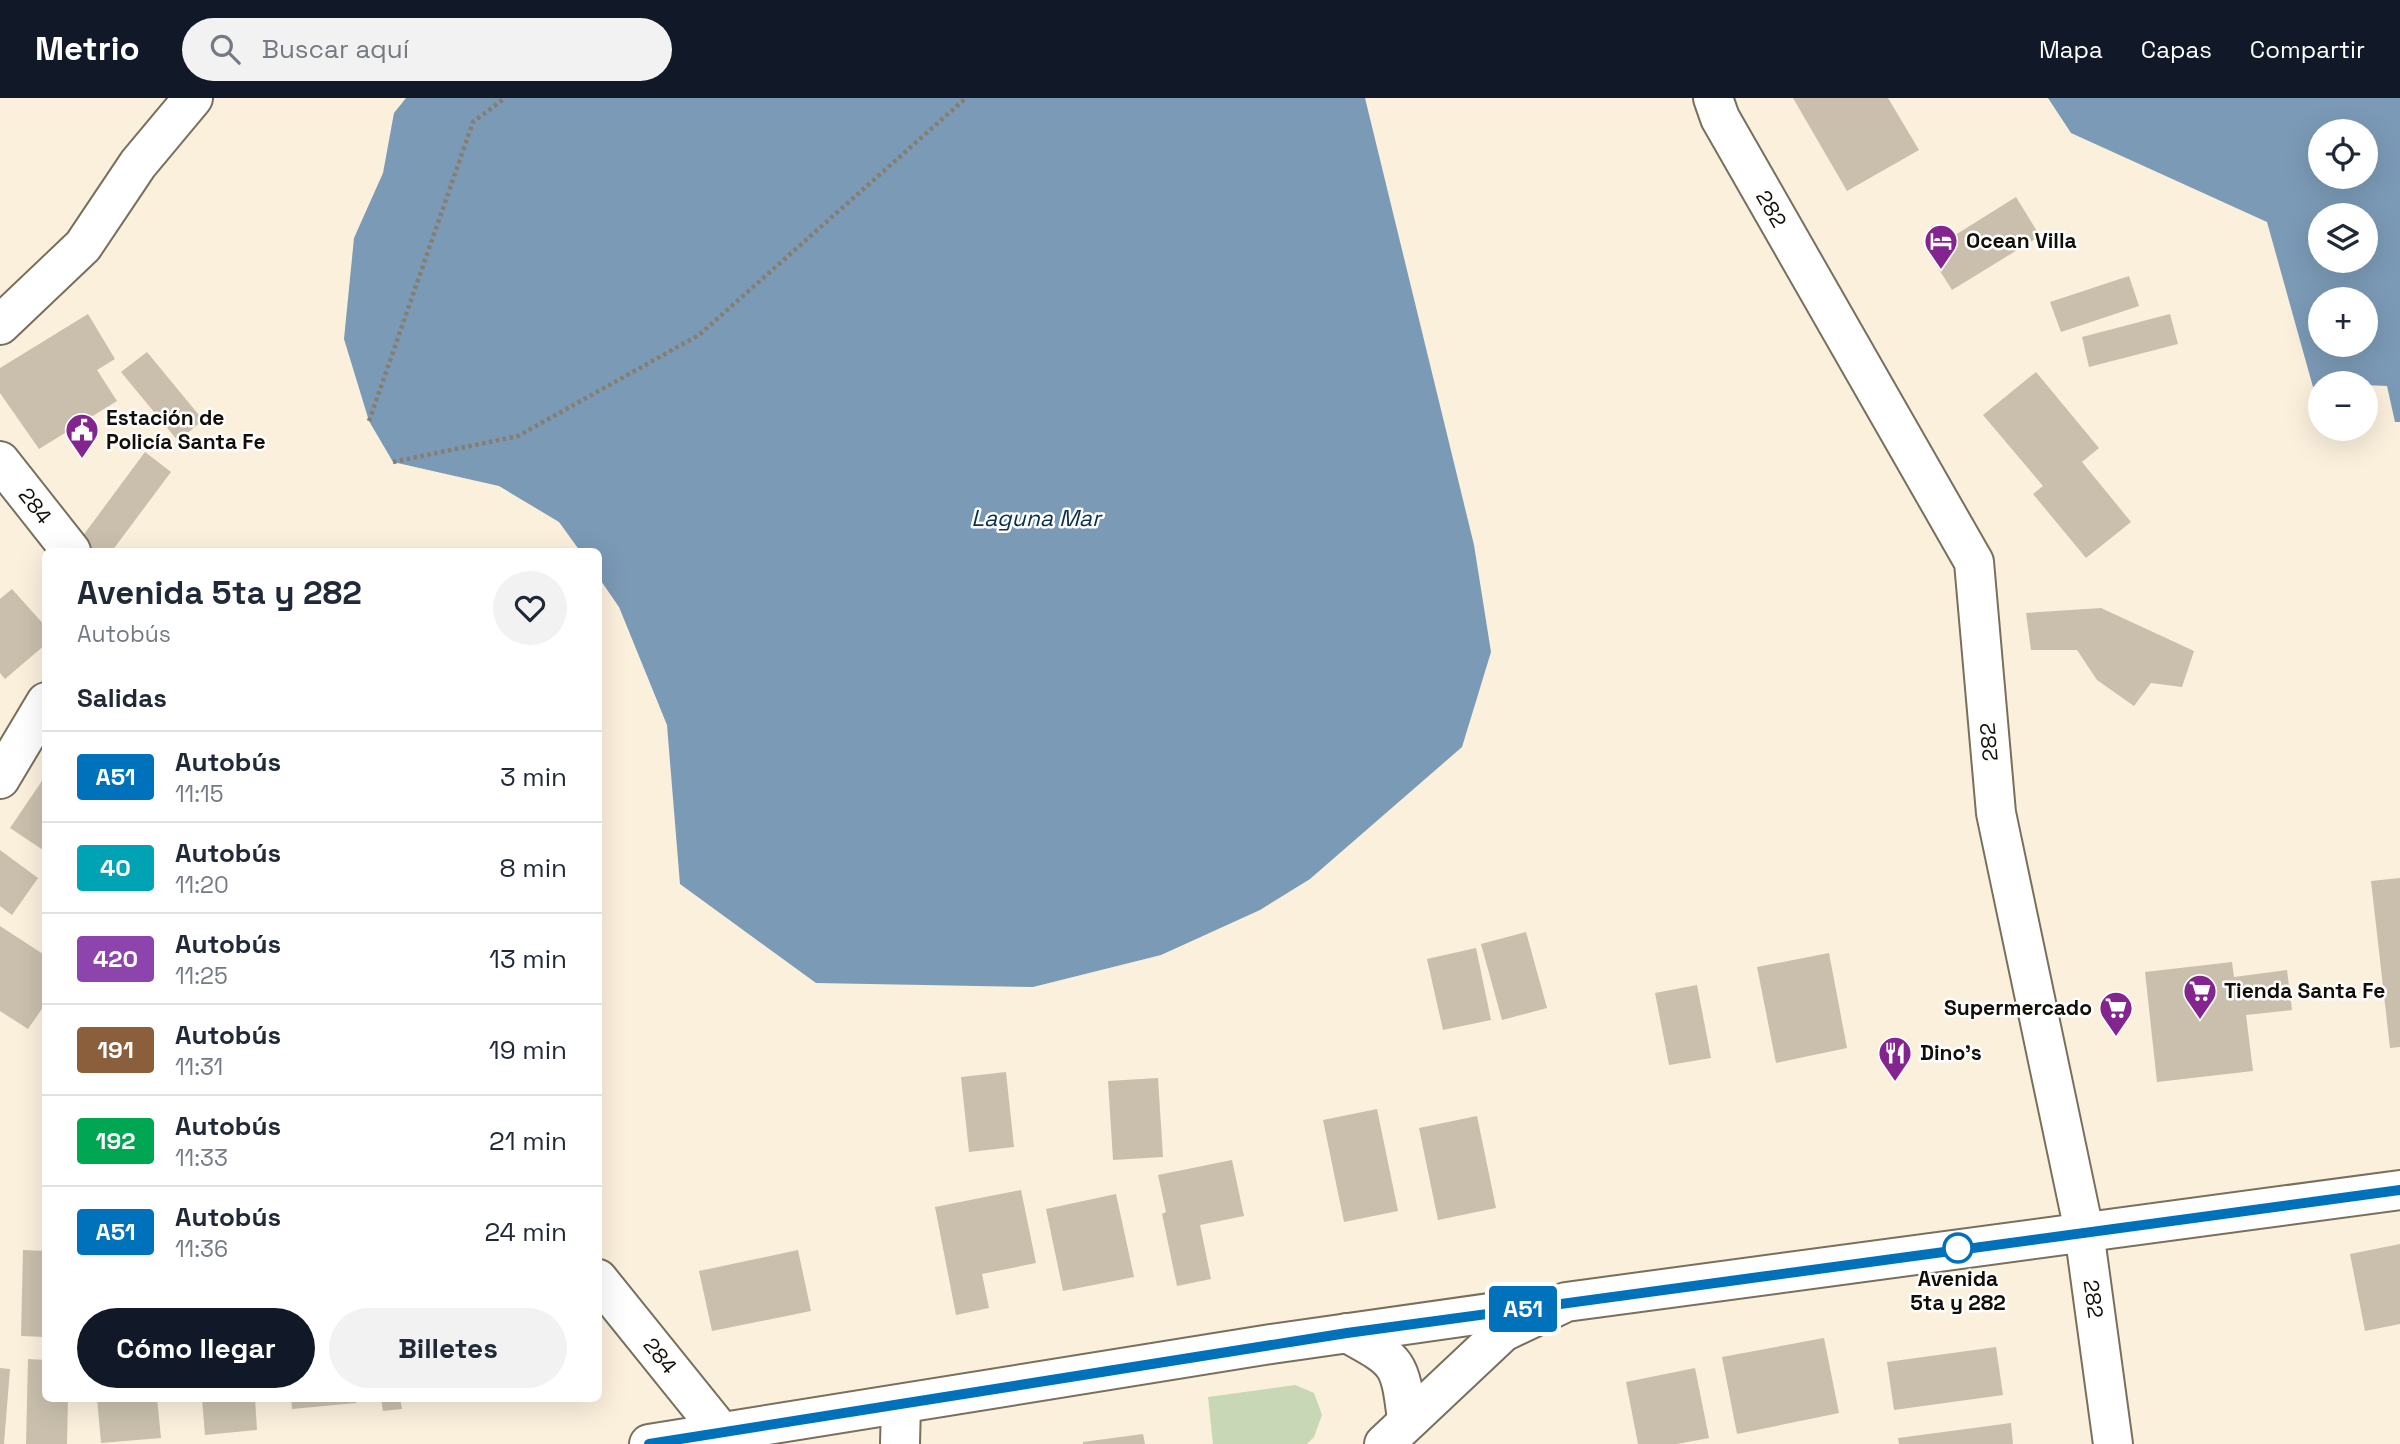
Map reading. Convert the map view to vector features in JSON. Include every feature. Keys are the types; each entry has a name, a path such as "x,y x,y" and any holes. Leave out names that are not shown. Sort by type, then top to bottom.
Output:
{"main road":[{"path":"0,325 83,246 138,163 193,98"},
{"name":"282","path":"1713,98 1720,118 1974,562 1996,813 2084,1231 2113,1444"},
{"name":"284","path":"0,461 69,548"},
{"path":"0,779 42,709"},
{"path":"649,1444 1347,1333 2400,1190"},
{"name":"284","path":"602,1284 722,1433"},
{"path":"1395,1432 1503,1332 1566,1302"},
{"path":"1347,1333 1385,1354 1402,1376 1395,1432"},
{"path":"900,1444 901,1405"}],"path":[{"path":"369,421 473,122 505,98"},
{"path":"393,462 519,436 699,335 966,98"}],"green space":[{"path":"1295,1385 1314,1393 1322,1415 1314,1437 1307,1444 1213,1444 1208,1397"}],"water":[{"name":"Laguna Mar","path":"406,98 1365,98 1474,545 1491,652 1462,747 1310,879 1260,910 1161,955 1033,987 816,983 680,884 667,725 619,607 602,582 602,548 578,548 559,522 499,486 393,462 369,421 344,339 354,238 383,173 394,113"},
{"path":"2048,98 2400,98 2400,422 2395,422 2387,386 2378,386 2378,371 2309,371 2267,222 2071,133"}],"building":[{"path":"1793,98 1888,98 1919,150 1847,191"},
{"path":"2016,197 2040,236 1952,290 1928,252"},
{"path":"2129,276 2139,306 2061,332 2050,302"},
{"path":"88,314 115,359 97,370 117,401 39,449 0,393 0,368"},
{"path":"2170,314 2178,344 2089,367 2082,337"},
{"path":"147,352 203,420 178,441 121,372"},
{"path":"2036,372 2099,448 2082,462 2131,522 2086,558 2033,494 2043,486 1983,415"},
{"path":"145,452 171,472 114,548 88,548 79,541"},
{"path":"12,589 42,623 42,647 5,679 0,673 0,599"},
{"path":"2101,608 2194,651 2182,687 2151,683 2134,706 2097,680 2077,650 2031,650 2026,613"},
{"path":"42,781 42,849 10,828"},
{"path":"0,850 38,878 12,915 0,906"},
{"path":"2400,878 2400,1047 2390,1048 2371,881"},
{"path":"0,926 42,953 42,1009 28,1029 0,1011"},
{"path":"1526,932 1547,1008 1502,1020 1481,944"},
{"path":"1476,948 1491,1020 1443,1030 1427,959"},
{"path":"1829,953 1847,1048 1776,1063 1757,967"},
{"path":"2232,962 2234,977 2287,970 2292,1010 2246,1015 2253,1071 2157,1082 2145,972"},
{"path":"1697,985 1711,1058 1669,1065 1655,993"},
{"path":"1006,1072 1014,1147 969,1152 961,1077"},
{"path":"1158,1078 1163,1157 1113,1160 1108,1081"},
{"path":"1377,1109 1398,1211 1344,1222 1323,1120"},
{"path":"1477,1116 1496,1208 1438,1220 1419,1128"},
{"path":"1232,1160 1244,1216 1200,1225 1211,1279 1177,1286 1162,1214 1166,1212 1158,1175"},
{"path":"1021,1190 1036,1263 982,1274 989,1308 956,1315 935,1207"},
{"path":"1116,1194 1134,1277 1063,1291 1046,1209"},
{"path":"2400,1244 2400,1324 2365,1331 2350,1254"},
{"path":"23,1250 42,1251 42,1337 21,1336"},
{"path":"798,1250 811,1311 712,1331 699,1271"},
{"path":"1824,1338 1839,1413 1737,1434 1722,1357"},
{"path":"1996,1347 2003,1395 1894,1410 1887,1362"},
{"path":"28,1359 42,1360 42,1402 68,1402 67,1444 26,1444"},
{"path":"0,1368 10,1369 4,1444 0,1444"},
{"path":"1695,1368 1709,1438 1677,1444 1638,1444 1626,1382"},
{"path":"97,1402 157,1402 161,1438 101,1443"},
{"path":"202,1402 255,1402 257,1430 205,1435"},
{"path":"291,1402 356,1402 356,1403 292,1409"},
{"path":"382,1402 401,1402 402,1409 383,1411"},
{"path":"2011,1423 2013,1444 1899,1444 1898,1438"},
{"path":"1143,1434 1145,1444 1083,1444 1083,1442"}],"bus line":[{"name":"A51","path":"649,1444 1271,1344 2059,1234 2400,1190"}],"place":[{"name":"Ocean Villa","path":"1941,271"},
{"name":"Estación de Policía Santa Fe","path":"82,460"},
{"name":"Tienda Santa Fe","path":"2200,1021"},
{"name":"Supermercado","path":"2116,1038"},
{"name":"Dino's","path":"1895,1083"},
{"name":"Avenida 5ta y 282","path":"1958,1248"}]}
